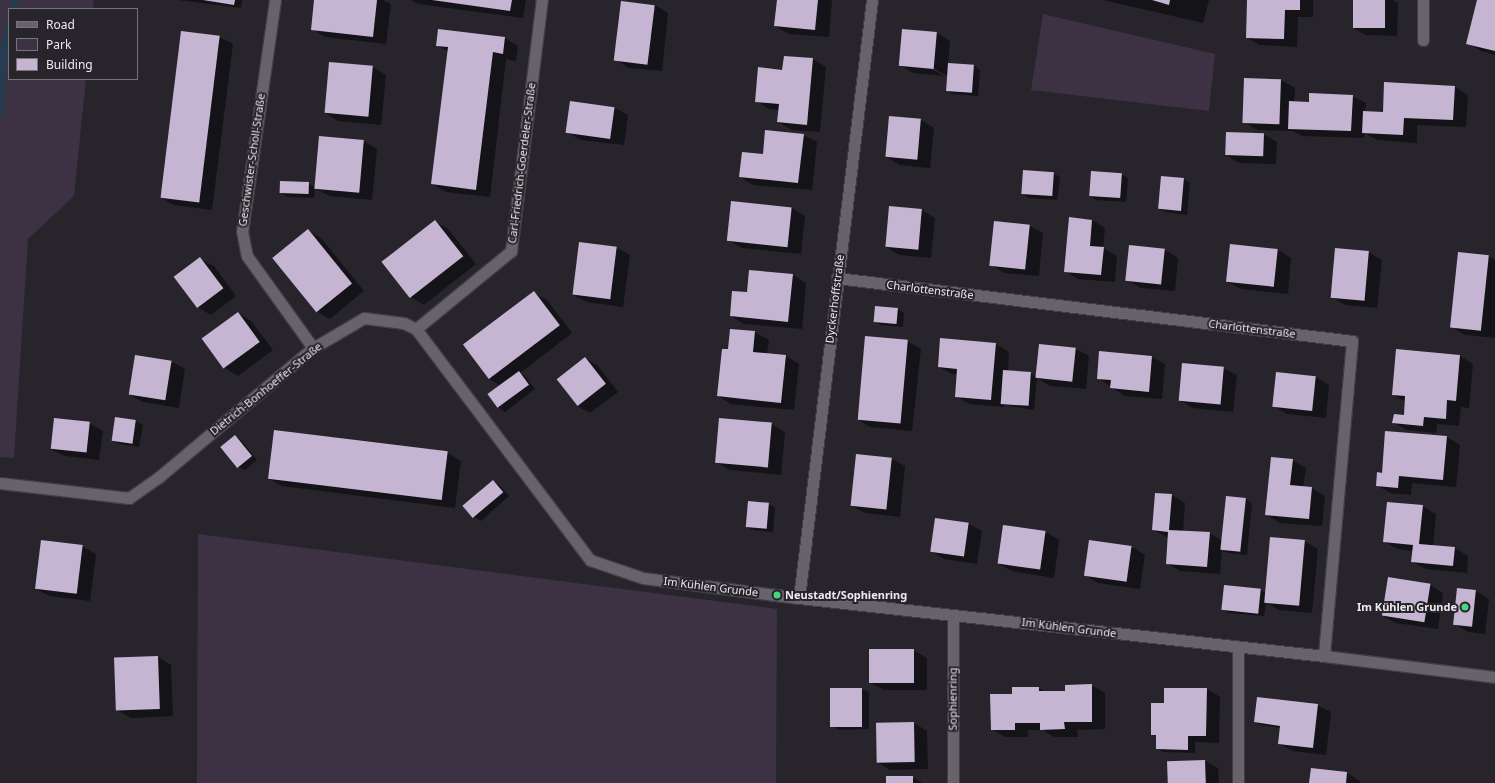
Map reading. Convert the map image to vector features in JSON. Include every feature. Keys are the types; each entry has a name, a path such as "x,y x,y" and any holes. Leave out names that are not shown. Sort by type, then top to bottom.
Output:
{"street":[{"name":"Geschwister-Scholl-Straße","path":"275,0 242,231 247,256 313,348"},
{"name":"Carl-Friedrich-Goerdeler-Straße","path":"416,329 511,251 542,0"},
{"name":"Dyckerhoffstraße","path":"799,598 872,0"},
{"path":"1423,0 1423,40"},
{"name":"Charlottenstraße","path":"837,278 1352,341 1324,656"},
{"name":"Dietrich-Bonhoeffer-Straße","path":"0,482 129,498 159,477 313,348 364,318 404,323 416,329"},
{"name":"Im Kühlen Grunde","path":"416,329 590,560 643,578 799,598 953,614 1238,648 1324,656 1495,677"},
{"name":"Sophienring","path":"953,614 953,783"},
{"path":"1238,648 1238,783"}],"green space":[{"path":"0,0 94,0 93,8 8,8 8,80 86,80 74,196 28,239 14,458 0,457"},
{"path":"1043,14 1215,54 1209,111 1031,90"},
{"path":"198,534 777,609 776,783 197,783"}],"building":[{"path":"203,0 235,0 234,5"},
{"path":"314,0 377,0 373,37 311,30"},
{"path":"432,0 512,0 510,11"},
{"path":"777,0 818,0 815,30 774,26"},
{"path":"1152,0 1170,0 1169,5"},
{"path":"1247,0 1300,0 1300,10 1285,10 1284,39 1246,38"},
{"path":"1353,0 1385,0 1385,28 1353,28"},
{"path":"1477,0 1495,0 1495,51 1466,44"},
{"path":"621,1 655,5 647,65 614,61"},
{"path":"438,29 505,37 503,54 493,52 476,190 431,184 448,47 436,46"},
{"path":"902,29 937,32 934,69 899,66"},
{"path":"181,31 220,36 199,203 161,198"},
{"path":"784,56 813,58 807,125 777,122 779,104 755,102 758,67 782,70"},
{"path":"329,62 373,66 368,117 325,113"},
{"path":"948,63 974,65 972,93 946,91"},
{"path":"1244,78 1281,79 1279,124 1242,123"},
{"path":"1384,82 1455,86 1453,120 1404,118 1403,135 1362,133 1363,111 1383,112"},
{"path":"1309,93 1353,95 1351,131 1288,129 1289,101 1309,102"},
{"path":"570,101 615,107 610,139 566,133"},
{"path":"889,116 921,119 917,160 885,157"},
{"path":"765,130 804,134 798,183 739,177 742,152 763,154"},
{"path":"1226,132 1264,133 1263,156 1225,155"},
{"path":"319,136 364,140 359,193 314,189"},
{"path":"1023,170 1054,172 1052,196 1021,194"},
{"path":"1091,171 1122,173 1120,198 1089,196"},
{"path":"1161,176 1184,178 1181,211 1158,209"},
{"path":"280,181 309,182 309,194 280,193"},
{"path":"731,201 792,207 787,247 727,241"},
{"path":"889,206 922,209 918,250 885,247"},
{"path":"1069,217 1092,220 1090,246 1104,247 1101,275 1064,272"},
{"path":"435,220 463,256 410,298 381,262"},
{"path":"994,221 1030,225 1025,270 989,266"},
{"path":"308,229 352,283 316,312 272,258"},
{"path":"579,242 617,247 610,299 573,295"},
{"path":"1230,244 1278,249 1274,287 1226,282"},
{"path":"1129,245 1165,249 1161,285 1125,281"},
{"path":"1335,248 1369,251 1365,301 1331,298"},
{"path":"1458,252 1489,255 1481,331 1450,328"},
{"path":"200,257 223,288 197,308 174,277"},
{"path":"749,270 793,274 788,322 730,316 732,291 747,292"},
{"path":"534,291 560,325 489,379 463,345"},
{"path":"875,306 898,308 897,324 874,322"},
{"path":"238,312 260,342 223,368 202,338"},
{"path":"730,329 755,331 753,352 786,355 781,403 717,396 722,349 728,349"},
{"path":"865,336 908,340 901,423 858,420"},
{"path":"940,338 996,343 991,400 955,397 957,369 938,367"},
{"path":"1039,344 1076,348 1072,382 1035,378"},
{"path":"1396,349 1460,355 1456,401 1447,400 1446,419 1424,417 1423,426 1392,423 1394,414 1404,415 1405,396 1392,395"},
{"path":"1099,351 1152,356 1149,392 1110,388 1111,380 1097,379"},
{"path":"135,355 172,361 165,400 129,395"},
{"path":"585,357 606,384 578,406 557,379"},
{"path":"1182,363 1224,367 1221,405 1179,401"},
{"path":"1003,370 1031,372 1029,406 1001,404"},
{"path":"519,371 529,385 497,408 487,394"},
{"path":"1276,372 1316,376 1312,411 1272,407"},
{"path":"115,417 136,420 132,444 112,441"},
{"path":"54,418 90,422 87,453 51,449"},
{"path":"719,418 772,423 768,467 715,463"},
{"path":"274,430 448,451 442,500 268,479"},
{"path":"1385,431 1447,436 1443,480 1399,476 1398,488 1376,486 1377,472 1382,473"},
{"path":"235,435 252,456 237,468 220,447"},
{"path":"856,454 892,458 886,509 851,506"},
{"path":"1271,457 1293,459 1290,485 1312,487 1309,519 1265,515"},
{"path":"493,480 503,492 473,518 462,506"},
{"path":"1155,493 1172,494 1169,530 1210,532 1207,567 1166,564 1168,532 1152,530"},
{"path":"1226,496 1246,498 1240,552 1220,550"},
{"path":"748,501 769,503 767,529 746,527"},
{"path":"1387,502 1423,505 1419,544 1455,547 1453,566 1411,562 1413,545 1383,542"},
{"path":"935,518 969,523 964,556 930,552"},
{"path":"1003,525 1046,531 1040,570 998,564"},
{"path":"1270,537 1305,540 1299,606 1264,603"},
{"path":"41,540 83,545 77,594 35,589"},
{"path":"1089,540 1132,546 1127,582 1084,576"},
{"path":"1388,577 1430,584 1424,622 1382,616"},
{"path":"1224,585 1261,589 1258,614 1221,610"},
{"name":"Im Kühlen Grunde","path":"1457,588 1476,590 1472,627 1453,625"},
{"path":"869,649 914,649 914,683 869,683"},
{"path":"158,656 160,709 116,711 114,658"},
{"path":"1092,684 1092,722 1064,722 1065,729 1040,730 1040,723 1015,723 1015,730 991,730 990,694 1012,694 1012,687 1039,687 1039,691 1065,691 1065,685"},
{"path":"830,688 862,688 862,727 830,727"},
{"path":"1164,688 1207,688 1206,736 1188,736 1188,750 1156,749 1156,735 1151,735 1151,703 1164,703"},
{"path":"1257,697 1318,704 1313,748 1278,744 1280,726 1254,722"},
{"path":"914,722 915,762 877,763 876,723"},
{"path":"1205,760 1206,783 1168,783 1167,761"},
{"path":"1311,768 1347,772 1346,783 1309,783"},
{"path":"886,776 913,776 913,783 886,783"}],"waterway":[{"path":"12,8 15,0"},
{"path":"0,113 4,44 8,28"}],"place":[{"name":"Neustadt/Sophienring","path":"777,595"},
{"name":"Im Kühlen Grunde","path":"1465,607"}]}
